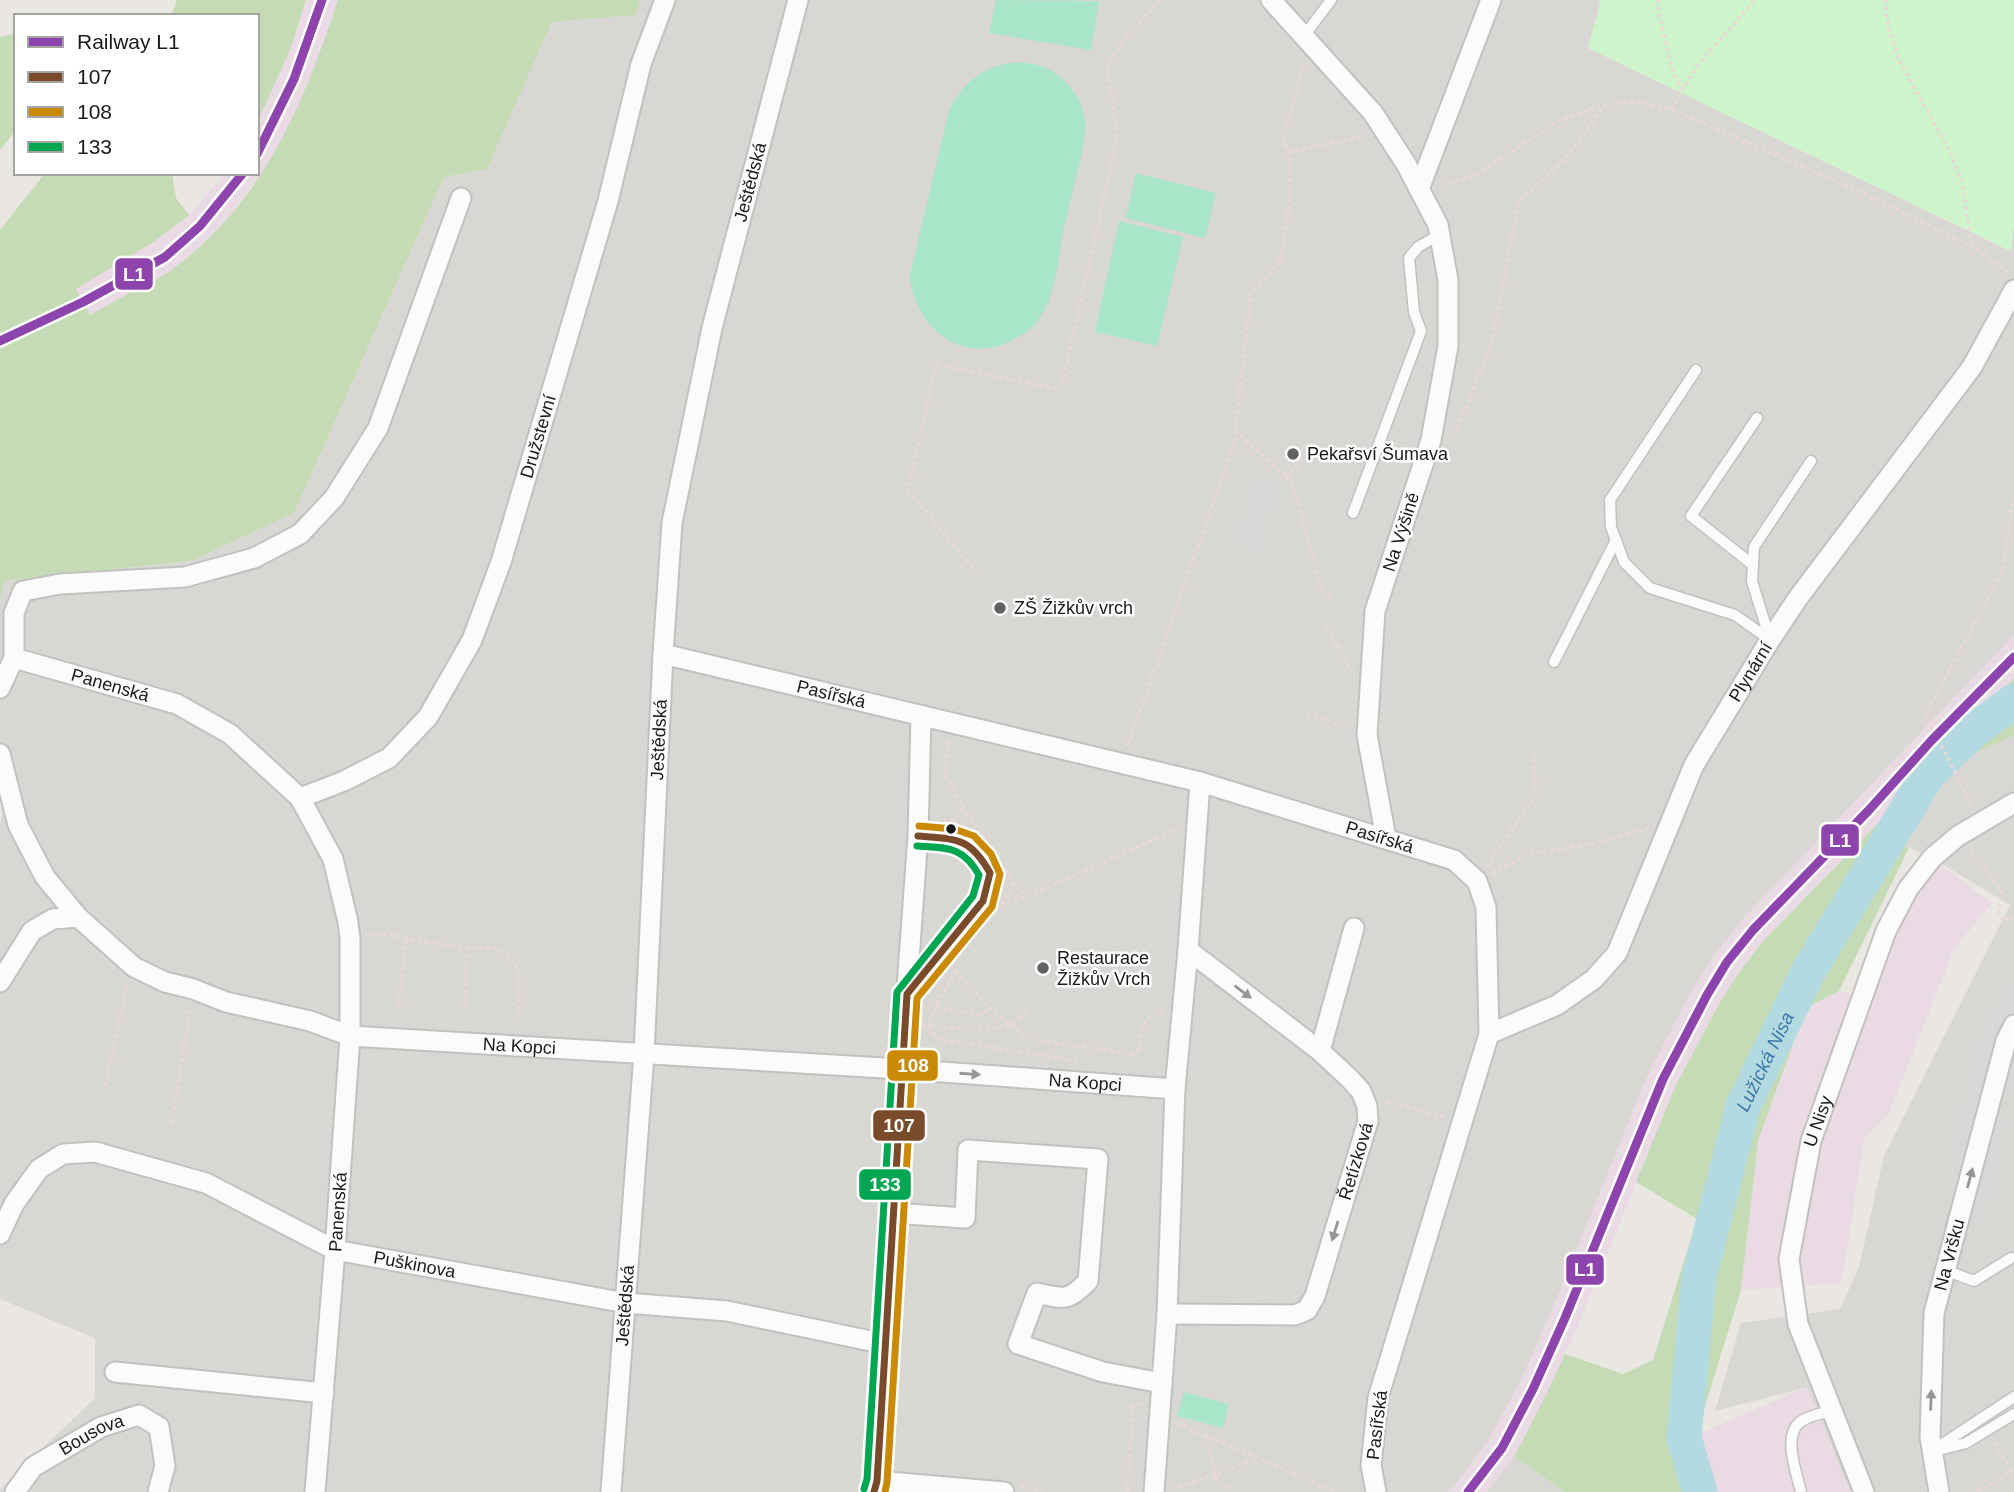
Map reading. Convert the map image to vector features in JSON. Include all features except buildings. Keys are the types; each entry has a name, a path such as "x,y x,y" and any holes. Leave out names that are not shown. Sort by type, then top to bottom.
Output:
{"street":[{"name":"Družstevní","path":"300,797 344,781 388,758 428,717 472,640 500,562 608,201 641,64 665,0"},
{"name":"Ještědská","path":"611,1492 644,1054 672,523 712,328 797,0"},
{"name":"Na Výšině","path":"1271,0 1373,113 1406,164 1438,225 1448,280 1448,346 1431,440 1375,611 1367,735 1386,838"},
{"path":"1419,189 1491,0"},
{"path":"0,688 14,659 14,613 23,591 60,584 185,577 254,558 300,534 334,498 378,428 461,198"},
{"name":"Plynární","path":"1489,1034 1557,1005 1594,979 1617,953 1694,765 1798,598 1972,367 2014,290"},
{"name":"Pasířská","path":"663,654 1200,782 1454,860 1477,881 1486,907 1489,1034 1378,1398 1371,1465 1376,1492"},
{"name":"Panenská","path":"14,659 177,704 230,734 300,797 333,859 350,939 350,1037 315,1492"},
{"path":"921,716 918,836 876,1486 1006,1490"},
{"name":"Na Kopci","path":"0,754 18,825 45,877 78,917 134,967 165,982 226,1002 310,1021 350,1037 901,1069 1175,1089"},
{"path":"1160,1492 1159,1417 1154,1381 1167,1314 1175,1089 1200,782"},
{"name":"U Nisy","path":"1864,1492 1798,1324 1789,1259 1811,1141 1886,931 1908,889 1932,858 1958,836 2014,803"},
{"path":"0,982 32,931 53,919 78,917"},
{"path":"1320,1051 1354,928"},
{"name":"Řetízková","path":"1167,1314 1295,1315 1307,1310 1315,1296 1368,1121 1367,1106 1361,1091 1320,1051 1188,950"},
{"name":"Na Vršku","path":"1939,1492 1930,1437 1934,1313 2006,1041 2014,1025"},
{"path":"893,1213 965,1217 968,1150 1098,1159 1088,1281 1078,1292 1064,1299 1037,1293 1018,1344 1103,1371 1154,1381"},
{"name":"Puškinova","path":"0,1234 14,1204 39,1169 63,1154 95,1152 206,1183 335,1250 626,1303 727,1311 885,1344"},
{"path":"115,1372 324,1393"},
{"name":"Bousova","path":"15,1492 33,1467 101,1427 139,1415 159,1427 165,1466 158,1492"}],"lane":[{"path":"1307,40 1331,0"},
{"path":"1353,513 1421,331 1414,312 1409,258 1418,247 1439,235"},
{"path":"1696,370 1610,500 1611,527 1624,562 1650,588 1735,615 1770,640"},
{"path":"1753,565 1691,516 1757,418"},
{"path":"1770,640 1752,581 1754,547 1811,461"},
{"path":"1554,662 1616,540"},
{"path":"907,994 983,901 990,873 982,858 969,844 956,839 918,836"},
{"path":"1945,1270 1974,1280 2011,1258"},
{"path":"1932,1451 2014,1397"},
{"path":"1801,1492 1793,1460 1791,1441 1794,1429 1801,1421 1832,1410"},
{"path":"1932,1451 1966,1443 2014,1414"},
{"path":"1990,1429 2014,1427"}],"path":[{"path":"977,573 908,490 936,364 1060,390 1115,148 1116,125 1107,69 1120,45 1160,0"},
{"path":"1658,0 1671,65 1676,81 1684,88"},
{"path":"1671,109 1697,66 1755,0"},
{"path":"1885,0 1889,30 1899,60 1950,152 1963,188 1972,247"},
{"path":"1122,764 1234,444 1251,292 1280,262 1290,202 1289,152 1283,140 1307,40"},
{"path":"1419,189 1476,175 1556,122 1605,105 1632,101 1671,109 1874,198 1982,252 2014,278"},
{"path":"1450,435 1458,427 1492,346 1519,201 1565,159 1605,105"},
{"path":"1289,152 1385,132"},
{"path":"1235,431 1292,482 1322,591 1333,598"},
{"path":"1286,477 1308,452"},
{"path":"1980,823 1926,714 2003,570 2014,494"},
{"path":"1327,627 1351,671"},
{"path":"1307,714 1367,735"},
{"path":"955,739 947,743 946,776 991,846"},
{"path":"1477,881 1536,795 1533,750"},
{"path":"1002,904 1029,896 1178,829 1180,821"},
{"path":"1477,881 1528,855 1591,844 1671,822"},
{"path":"1958,836 2002,891 1998,910 2003,921 2014,918"},
{"path":"1003,866 1014,886 1029,896"},
{"path":"993,914 1014,886"},
{"path":"350,939 374,933 467,948 494,948 508,955 516,965 520,982 518,1021"},
{"path":"398,1005 407,939"},
{"path":"465,1007 467,948"},
{"path":"948,964 990,1009 1032,1040 1134,1054 1139,1049 1143,1025 1150,1015 1159,1011 1169,1012"},
{"path":"105,1086 125,994 134,967"},
{"path":"929,1026 935,1007 955,972"},
{"path":"172,1124 193,989"},
{"path":"935,1007 979,1016 990,1009"},
{"path":"905,1023 977,1030 1010,1026 1026,1012"},
{"path":"929,1026 938,1039 1088,1062"},
{"path":"1367,1106 1384,1102 1463,1121"},
{"path":"1127,1492 1132,1405 1145,1404 1154,1381"},
{"path":"1159,1417 1334,1492"},
{"path":"1977,1492 2013,1470 1990,1429"},
{"path":"1206,1436 1217,1480 1230,1489"},
{"path":"1160,1492 1259,1458"},
{"path":"1321,1492 1325,1488"},
{"path":"1006,1490 1043,1492"}],"shaded area":[{"path":"306,0 338,0 318,61 288,130 269,163 231,214 173,270 90,315 75,289 155,241 189,215 223,175 259,175 259,119 290,50"},
{"path":"640,0 1601,0 1588,48 2010,251 2014,224 2014,635 1742,920 1694,987 1649,1072 1551,1313 1520,1382 1489,1439 1457,1483 1447,1492 0,1492 0,1489 95,1398 95,1338 0,1299 0,825 3,810 0,795 0,602 4,581 191,561 294,513 444,177 487,169 552,22 636,15"},
{"path":"1266,477 1280,488 1273,496 1261,553 1238,548 1247,493"},
{"path":"2014,635 2014,678 1764,940 1740,971 1720,1002 1676,1085 1579,1324 1514,1457 1487,1492 1447,1492 1457,1483 1489,1439 1520,1382 1551,1313 1649,1072 1694,987 1715,954 1742,920"},
{"path":"2014,736 2014,1492 1850,1492 1807,1387 1715,1411 1741,1323 1840,1309 1859,1267 1884,1156 2010,905 1932,858 1897,842 1947,765"},
{"path":"1939,864 1992,903 1954,949 1888,1115 1865,1137 1841,1283 1741,1290 1758,1141 1806,1008 1839,991 1863,996 1886,931"},
{"path":"2014,980 2014,1093 2006,1095 2001,1113 2007,1124 1985,1224 1956,1229 1973,1164 1950,1148 1979,1036"},
{"path":"1807,1387 1850,1492 1710,1492 1696,1446 1696,1435"},
{"path":"1514,1457 1565,1492 1487,1492"}],"green space":[{"path":"177,0 306,0 290,50 259,119 259,14 172,14"},
{"path":"338,0 640,0 636,15 552,22 487,169 444,177 294,513 191,561 4,581 0,602 0,230 43,175 172,175 176,198 189,215 155,241 76,289 90,315 168,273 233,212 256,181 295,112"},
{"path":"996,0 1099,1 1091,50 989,33"},
{"path":"1601,0 2014,0 2014,224 2011,251 1588,48"},
{"path":"14,34 14,132 0,150 0,37"},
{"path":"1017,62 1044,67 1068,84 1084,115 1084,139 1052,290 1043,313 1032,328 1015,339 996,347 978,349 945,338 931,326 913,294 910,275 949,110 961,91 976,77 995,67"},
{"path":"1136,173 1216,193 1205,238 1126,218"},
{"path":"1119,221 1183,237 1157,346 1095,332"},
{"path":"2014,678 2014,736 1947,765 1897,842 1909,848 1839,991 1806,1008 1758,1141 1741,1290 1696,1435 1696,1446 1710,1492 1565,1492 1514,1457 1565,1354 1623,1374 1653,1360 1697,1219 1636,1182 1676,1085 1720,1002 1764,940"},
{"path":"1184,1392 1229,1404 1223,1428 1177,1416"}],"waterway":[{"name":"Lužická Nisa","path":"1700,1492 1684,1438 1699,1278 1743,1106 1808,972 1929,773 1973,731 2014,701"}],"rail line":[{"name":"L1","path":"259,150 294,79 322,0"},
{"name":"L1","path":"0,341 83,302 165,257 200,226 241,175"},
{"name":"L1","path":"1468,1492 1502,1448 1533,1389 1663,1079 1727,962 1753,930 2014,657"}],"transit line":[{"name":"108","path":"885,1492 917,998 992,907 1000,874 991,854 974,836 954,829 919,826"},
{"name":"107","path":"874,1492 877,1481 907,994 983,901 990,873 976,852 961,842 918,836"},
{"name":"133","path":"864,1489 867,1479 897,992 973,896 979,875 967,859 953,850 917,846"}],"place":[{"name":"Pekařsví Šumava","path":"1293,454"},
{"name":"ZŠ Žižkův vrch","path":"1000,608"},
{"name":"Restaurace Žižkův Vrch","path":"1043,968"}]}
